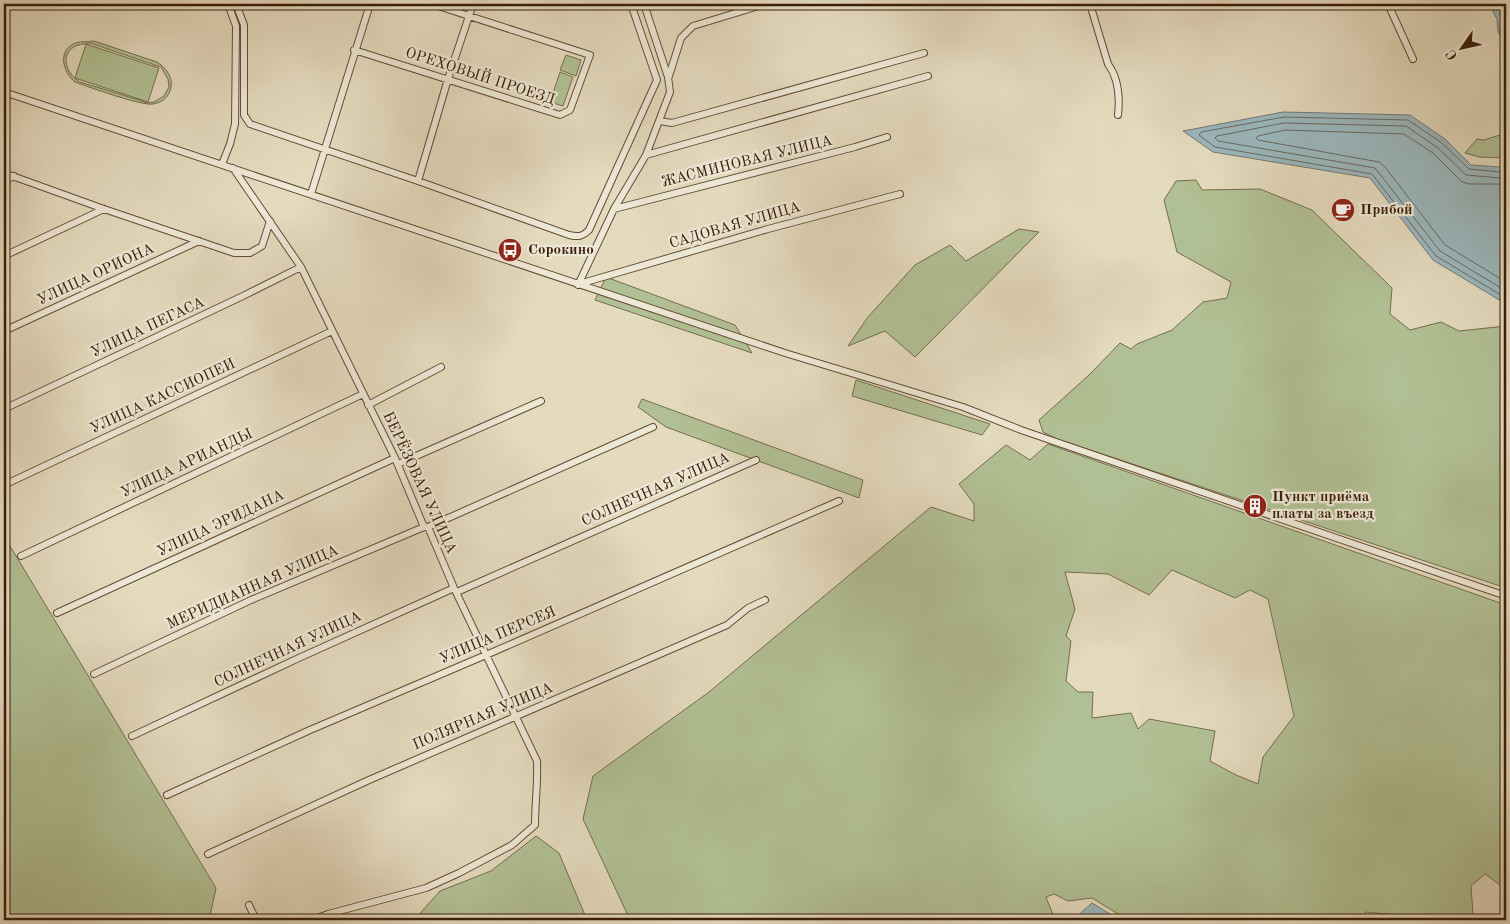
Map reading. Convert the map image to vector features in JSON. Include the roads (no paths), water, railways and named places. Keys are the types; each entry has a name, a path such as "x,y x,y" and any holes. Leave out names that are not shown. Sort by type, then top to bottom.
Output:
{"street":[{"path":"222,164 235,124 236,26 228,4"},
{"path":"236,4 244,25 244,115 250,124 578,237 584,235 589,230 657,80 632,4"},
{"path":"311,194 354,50 370,4"},
{"path":"432,4 469,16"},
{"path":"418,181 473,4"},
{"path":"578,285 614,209 646,154 670,92 668,77 644,4"},
{"path":"668,77 681,38 693,26 765,4"},
{"path":"1090,4 1119,94 1118,115"},
{"path":"1388,4 1413,58"},
{"name":"ОРЕХОВЫЙ ПРОЕЗД","path":"354,50 560,115 570,110 590,55 469,16"},
{"path":"660,121 672,123 924,53"},
{"path":"646,154 928,76"},
{"path":"4,92 578,285 786,353 963,407 1021,430 1506,596"},
{"name":"ЖАСМИНОВАЯ УЛИЦА","path":"614,209 855,147 887,137"},
{"name":"БЕРЁЗОВАЯ УЛИЦА","path":"233,168 301,267 397,461 426,527 537,761 538,784 535,799 535,825 512,845 426,888 312,920"},
{"path":"4,173 234,253 250,253 262,246 270,220"},
{"path":"4,181 14,176"},
{"name":"САДОВАЯ УЛИЦА","path":"578,285 768,229 900,194"},
{"path":"4,256 104,209"},
{"name":"УЛИЦА ОРИОНА","path":"4,331 199,241"},
{"name":"УЛИЦА ПЕГАСА","path":"4,409 244,296 301,267"},
{"name":"УЛИЦА КАССИОПЕИ","path":"4,485 332,331"},
{"path":"368,405 441,366"},
{"name":"УЛИЦА АРИАНДЫ","path":"21,556 363,394"},
{"name":"УЛИЦА ЭРИДАНА","path":"57,614 397,461 542,401"},
{"name":"МЕРИДИАННАЯ УЛИЦА","path":"94,674 251,600 426,527 653,426"},
{"name":"СОЛНЕЧНАЯ УЛИЦА","path":"132,736 456,590 756,460"},
{"name":"УЛИЦА ПЕРСЕЯ","path":"167,795 310,730 839,501"},
{"name":"ПОЛЯРНАЯ УЛИЦА","path":"208,854 369,780 727,625 748,608 765,600"},
{"path":"249,905 256,920"}],"water":[{"path":"1489,4 1506,4 1506,46 1498,32 1497,19"},
{"path":"1283,112 1410,115 1445,139 1471,165 1500,167 1506,165 1506,304 1433,260 1370,178 1213,152 1183,131"},
{"path":"1092,903 1120,920 1073,920"}],"place":[{"name":"Прибой","path":"1343,210"},
{"name":"Сорокино","path":"510,250"},
{"name":"Пункт приёма платы за въезд","path":"1255,506"}]}
